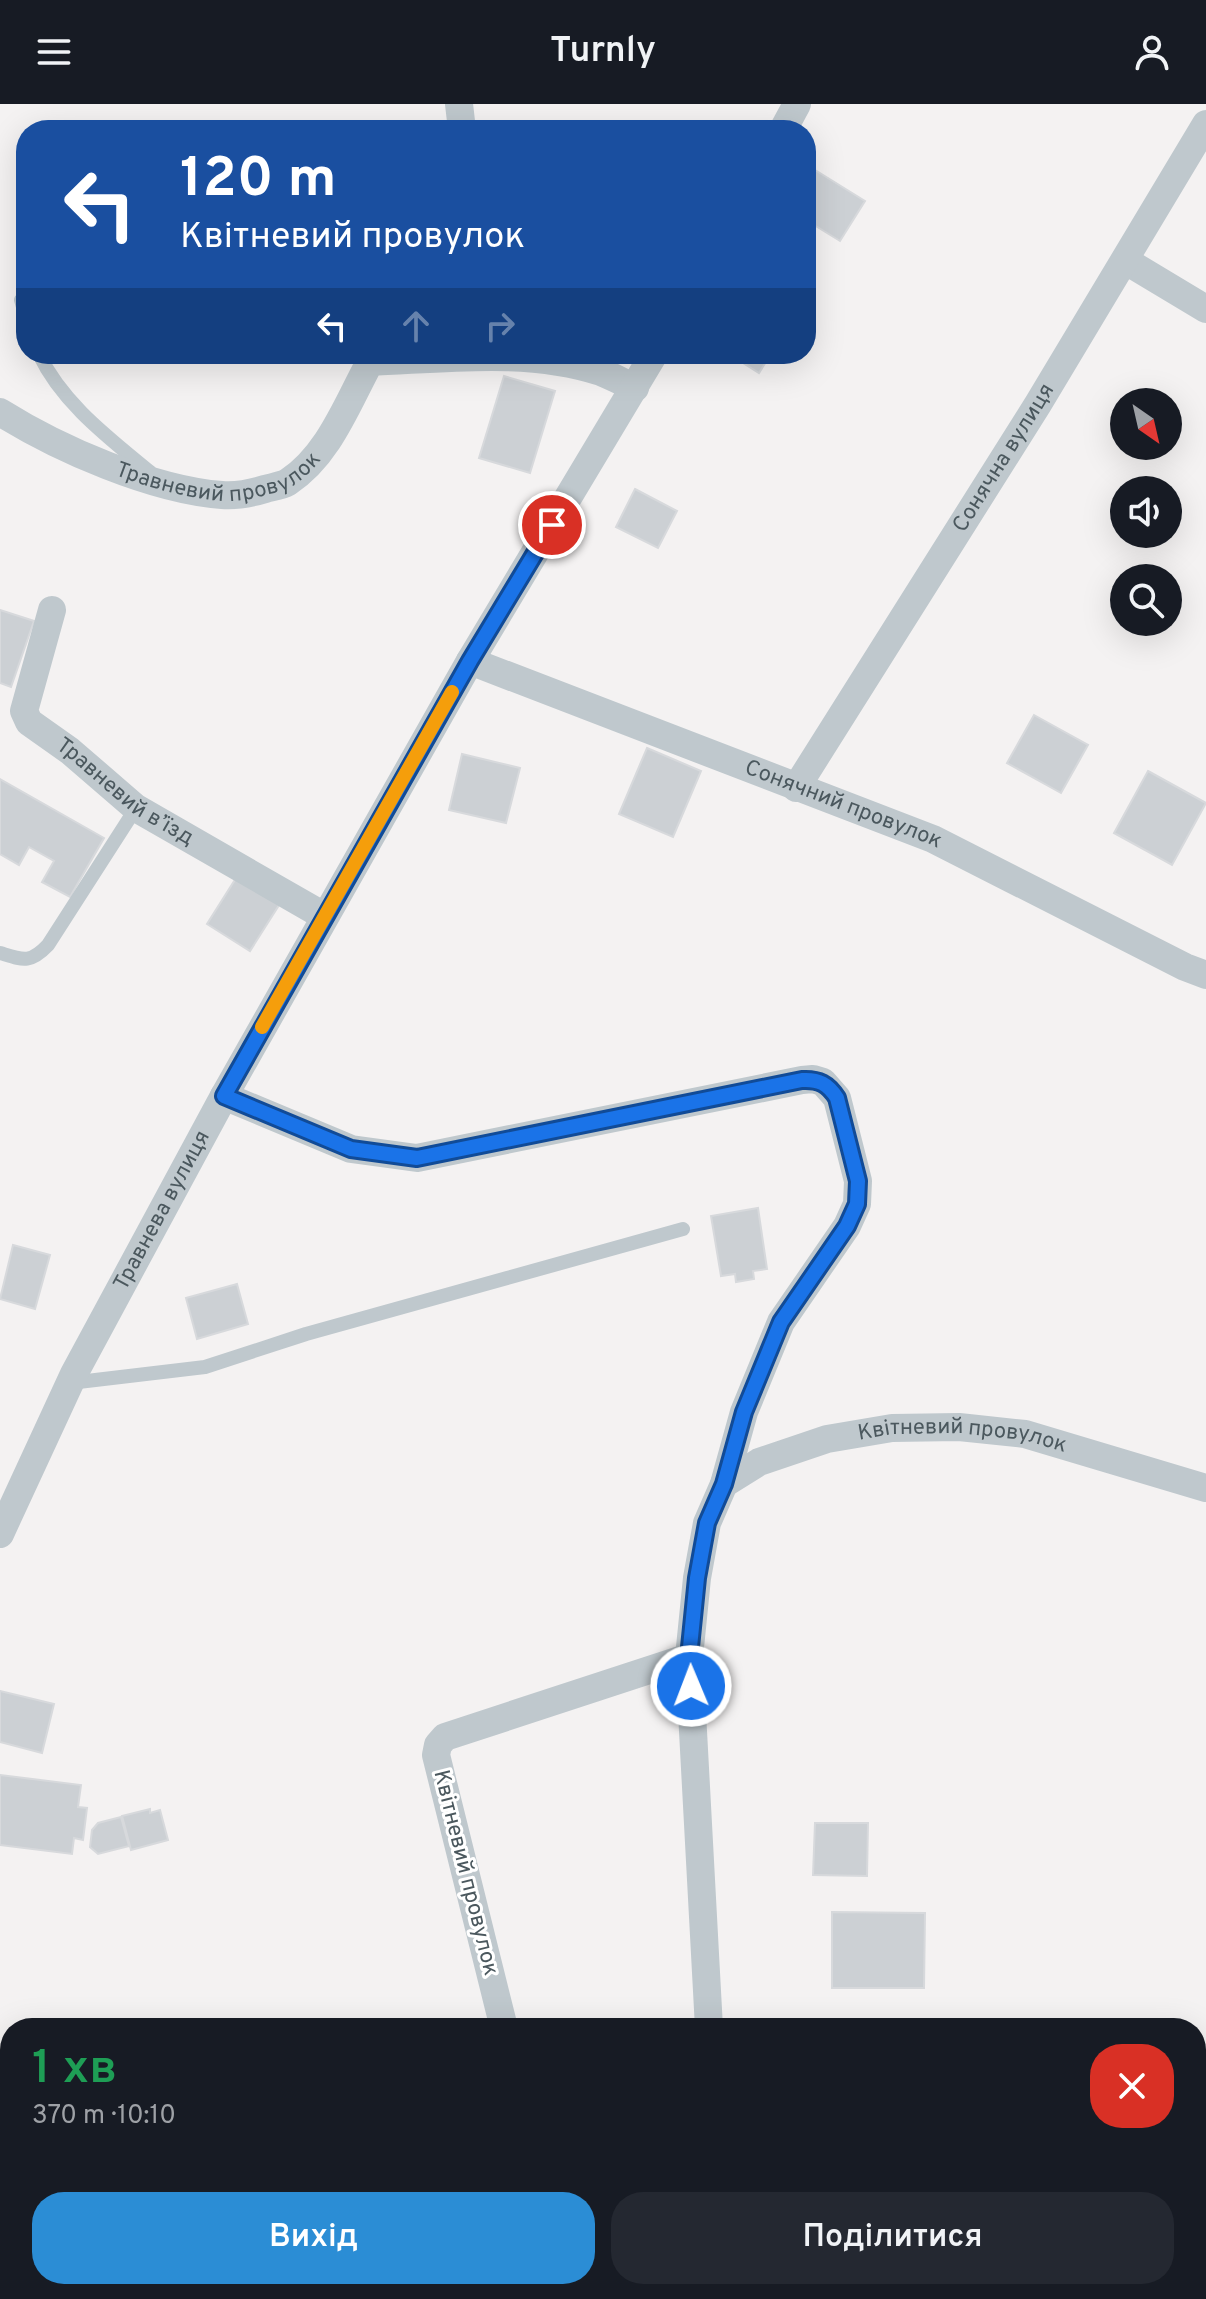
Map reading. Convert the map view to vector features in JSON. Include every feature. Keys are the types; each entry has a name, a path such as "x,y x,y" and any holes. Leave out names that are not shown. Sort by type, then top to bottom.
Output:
{"street":[{"name":"Сонячна вулиця","path":"796,788 1126,261 1206,124"},
{"path":"1126,261 1206,309"},
{"name":"Травневий провулок","path":"0,412 111,466 166,485 224,495 256,492 286,484 313,461 334,431 364,364"},
{"name":"Травневий провулок","path":"563,364 603,372 635,388"},
{"name":"Травнева вулиця","path":"0,1534 70,1383 224,1096 470,661 648,364"},
{"name":"Травневий в’їзд","path":"52,610 24,711 29,722 70,751 136,808 324,916"},
{"name":"Сонячний провулок","path":"470,661 933,839 1206,975"},
{"path":"224,1096 351,1149 417,1158 802,1080 823,1082 837,1098 858,1181 857,1204 847,1226 781,1322 744,1412 724,1484 707,1523 697,1578 689,1657 708,2018"},
{"name":"Квітневий провулок","path":"724,1484 759,1462 827,1439 892,1428 959,1427 1025,1434 1206,1488"},
{"name":"Квітневий провулок","path":"502,2018 436,1755 438,1745 445,1737 689,1657"}],"lane":[{"path":"44,364 75,405 166,485"},
{"path":"0,953 22,959 36,957 48,945 136,808"},
{"path":"70,1383 205,1367 306,1334 683,1229"}],"building":[{"path":"816,171 865,201 840,241 816,226"},
{"path":"745,364 765,364 759,373"},
{"path":"504,376 555,391 530,473 479,458"},
{"path":"635,489 677,511 658,548 616,527"},
{"path":"0,610 34,621 11,687 0,683"},
{"path":"1034,715 1088,745 1061,793 1007,763"},
{"path":"647,748 701,771 673,837 619,814"},
{"path":"462,754 520,768 506,823 449,810"},
{"path":"1148,771 1206,803 1172,865 1114,833"},
{"path":"0,779 104,838 70,897 42,882 54,861 29,847 19,865 0,854"},
{"path":"238,875 281,902 250,951 207,924"},
{"path":"758,1208 767,1269 753,1271 754,1279 736,1282 735,1274 721,1276 711,1216"},
{"path":"13,1245 50,1255 35,1309 0,1299"},
{"path":"237,1284 248,1324 197,1339 186,1298"},
{"path":"0,1691 54,1704 42,1753 0,1742"},
{"path":"0,1775 81,1785 78,1807 87,1808 83,1840 74,1838 72,1854 0,1845"},
{"path":"150,1809 150,1813 160,1810 168,1840 131,1850 122,1816"},
{"path":"121,1817 129,1846 98,1854 90,1847 92,1830 98,1823"},
{"path":"815,1823 868,1823 867,1876 813,1875"},
{"path":"832,1912 925,1913 924,1988 832,1988"}],"slow traffic":[{"path":"262,1027 452,692"}],"route":[{"path":"552,525 470,661 224,1096 351,1149 417,1158 802,1080 823,1082 831,1089 837,1098 858,1181 857,1204 847,1226 781,1322 744,1412 724,1484 707,1523 697,1578 689,1657 691,1686"}]}
